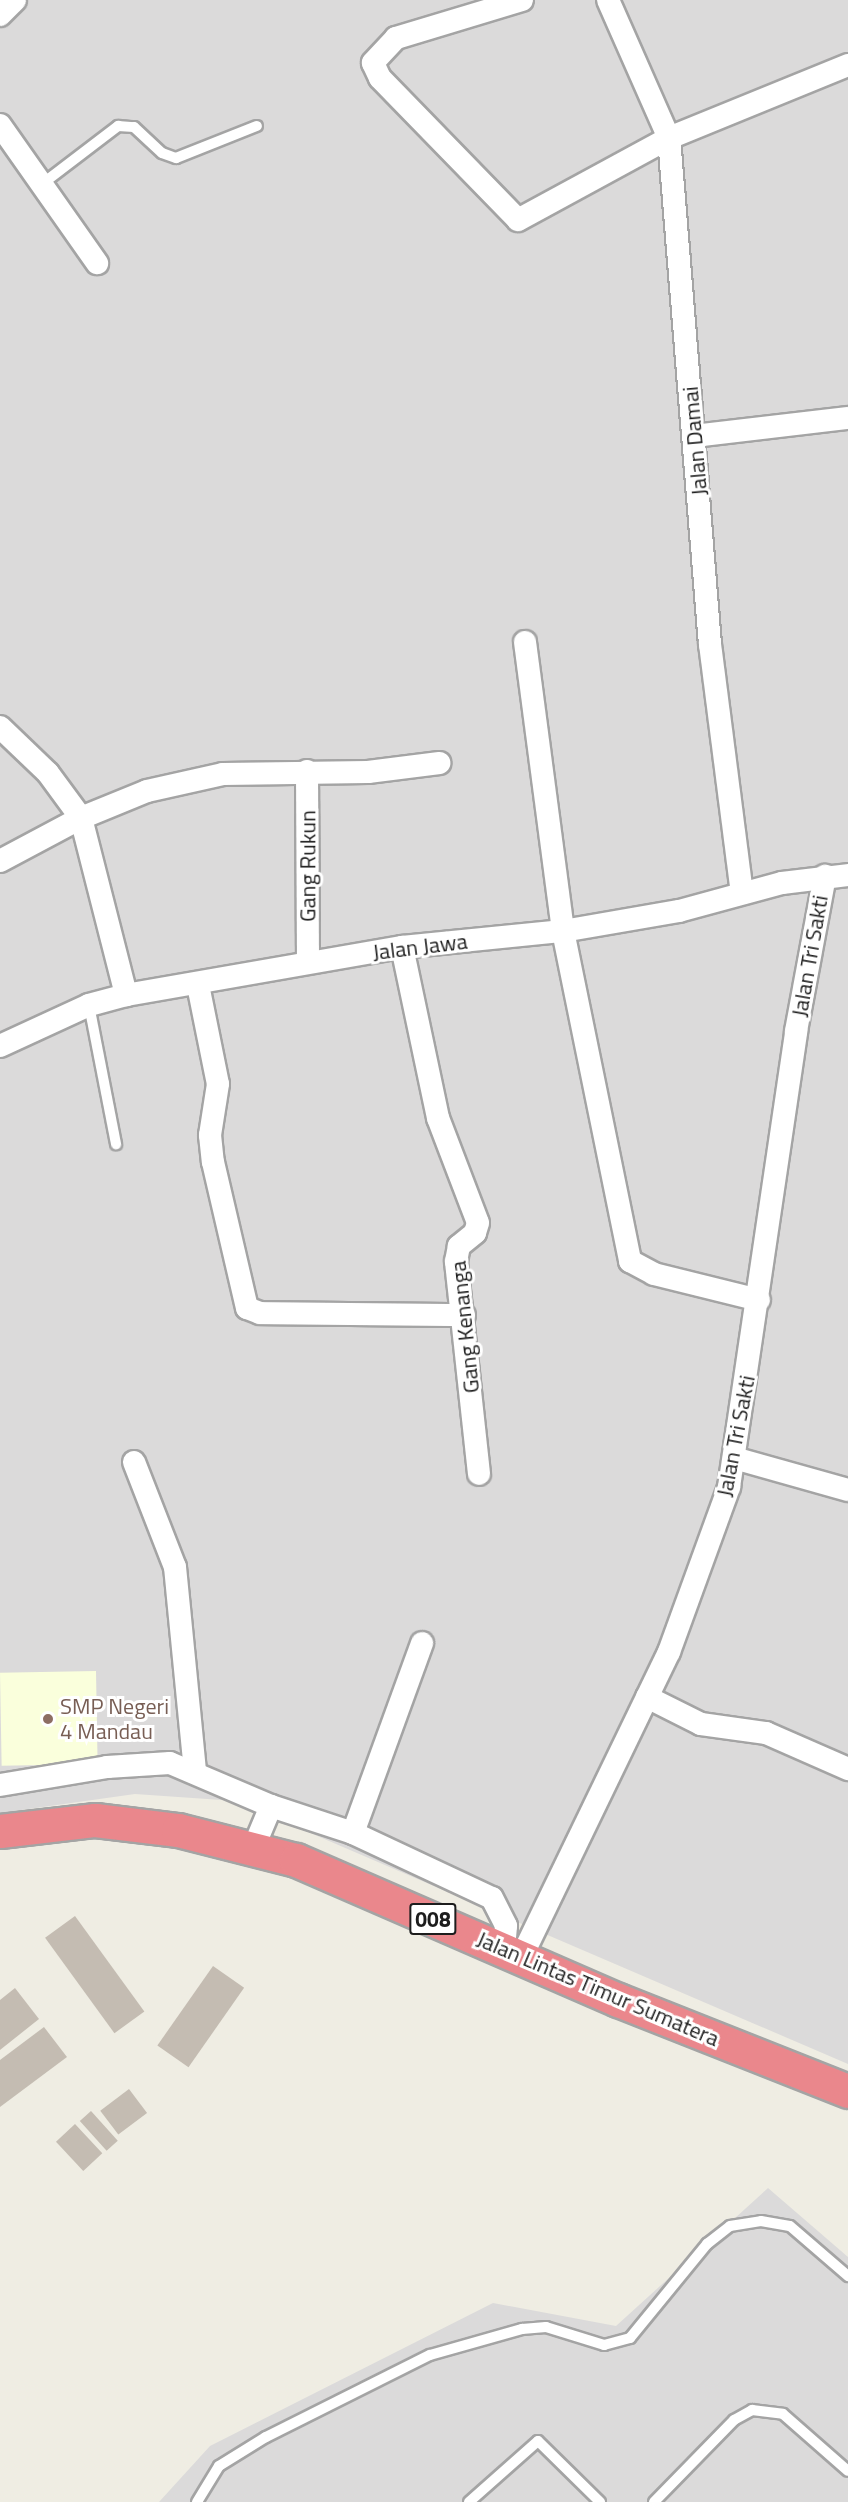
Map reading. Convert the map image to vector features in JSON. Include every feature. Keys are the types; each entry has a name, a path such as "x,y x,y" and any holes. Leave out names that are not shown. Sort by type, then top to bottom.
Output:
{"highway":[{"name":"Jalan Lintas Timur Sumatera","path":"0,1830 95,1820 178,1830 296,1860 512,1954 848,2091"}],"street":[{"path":"0,15 15,0"},
{"path":"522,0 396,38 373,63 380,78 511,215 525,219 669,138 848,64"},
{"name":"Jalan Damai","path":"608,0 669,138 710,644 742,893"},
{"path":"0,125 97,263"},
{"path":"694,436 848,418"},
{"path":"525,642 563,931 630,1261 654,1274 759,1300"},
{"path":"0,727 48,772 81,818 126,995"},
{"path":"0,861 81,818 147,791 224,774 308,771 368,772 439,763"},
{"name":"Gang Rukun","path":"308,771 308,962"},
{"name":"Jalan Jawa","path":"0,1046 89,1005 126,995 198,985 308,962 402,947 563,931 679,911 742,893 825,876 848,875"},
{"name":"Jalan Tri Sakti","path":"512,1954 647,1697 697,1581 734,1458 759,1300 796,1031 825,876"},
{"name":"Gang Kenanga","path":"402,947 438,1118 478,1223 475,1233 458,1249 479,1474"},
{"path":"198,985 218,1084 210,1135 213,1162 247,1308 260,1312 464,1315"},
{"path":"734,1458 848,1490"},
{"path":"134,1462 175,1567 195,1771"},
{"path":"353,1833 422,1643"},
{"path":"647,1697 701,1724 766,1733 848,1769"},
{"path":"0,1785 107,1767 170,1764 195,1771 271,1806 353,1833 492,1898 506,1926 512,1954"},
{"path":"253,1849 271,1806"}],"lane":[{"path":"42,184 118,126 134,128 162,153 176,158 257,126"},
{"path":"89,1005 116,1144"},
{"path":"197,2502 219,2466 266,2437 430,2355 522,2329 546,2327 604,2344 630,2338 707,2244 730,2226 761,2221 790,2226 848,2276"},
{"path":"654,2502 734,2420 752,2410 783,2414 848,2471"},
{"path":"469,2502 538,2441 600,2502"}],"shaded area":[{"path":"0,0 848,0 848,2064 236,1801 135,1794 0,1813"},
{"name":"SMP Negeri 4 Mandau","path":"96,1671 98,1764 2,1766 0,1673"},
{"path":"768,2188 848,2257 848,2502 159,2502 210,2446 493,2303 616,2326"}],"building":[{"path":"75,1916 144,2011 114,2033 45,1938"},
{"path":"213,1966 244,1988 188,2067 157,2045"},
{"path":"15,1988 39,2019 0,2050 0,2000"},
{"path":"44,2027 67,2057 0,2107 0,2060"},
{"path":"129,2089 147,2113 118,2135 100,2111"},
{"path":"91,2111 118,2141 107,2151 80,2121"},
{"path":"75,2124 102,2153 83,2171 56,2142"}],"place":[{"name":"SMP Negeri 4 Mandau","path":"48,1719"}]}
